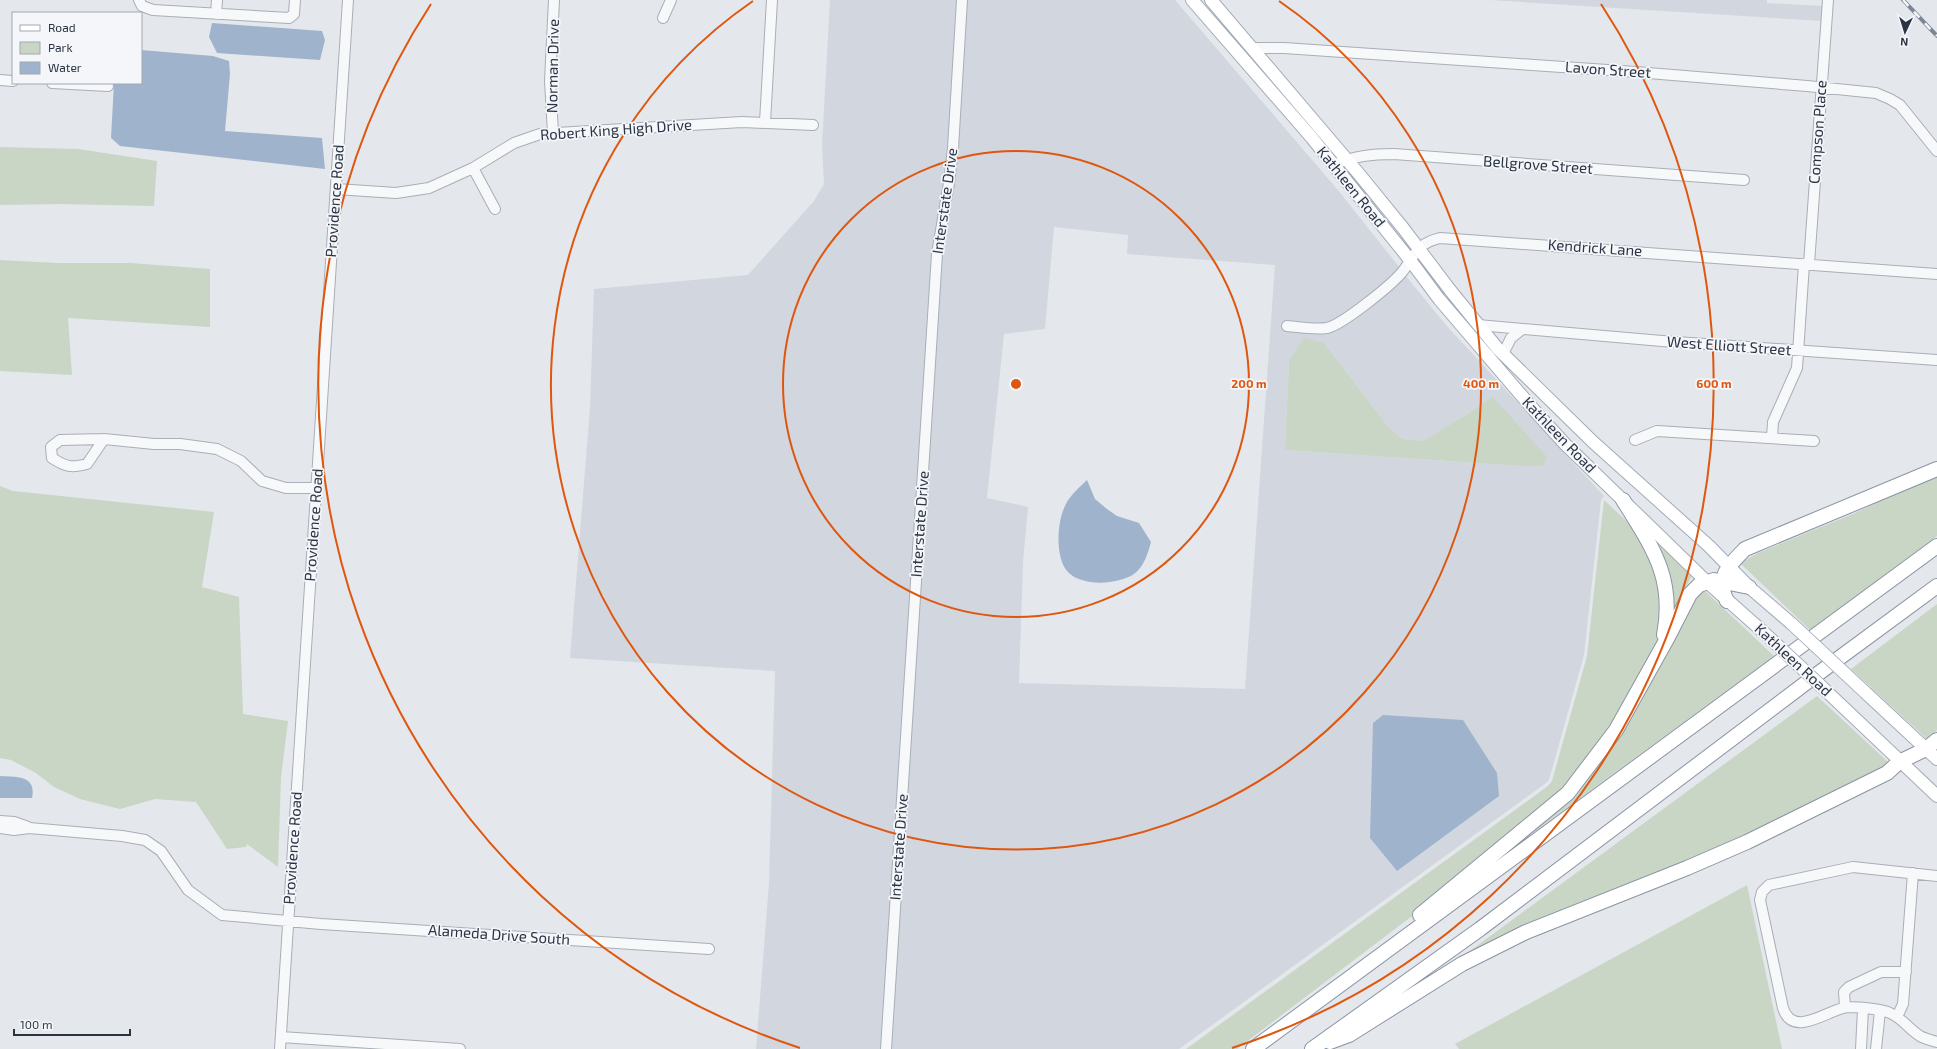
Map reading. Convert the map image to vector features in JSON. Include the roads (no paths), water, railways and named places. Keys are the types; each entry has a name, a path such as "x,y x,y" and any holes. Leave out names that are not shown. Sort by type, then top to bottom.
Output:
{"highway":[{"path":"1727,601 1722,590 1722,581 1729,566 1745,549 1937,469"},
{"path":"1623,500 1650,542 1660,563 1665,583 1667,620 1660,651"},
{"path":"1254,1049 1937,546"},
{"path":"1304,1011 1568,793 1616,730 1690,594 1699,585 1707,582 1722,581 1749,587"},
{"path":"1313,1048 1480,929 1823,670 1937,586"},
{"path":"1313,1048 1349,1035 1462,964 1526,932 1687,868 1747,842 1887,773 1899,762 1932,744"}],"main road":[{"name":"Kathleen Road","path":"1192,0 1333,165 1410,260 1439,299 1488,358 1565,444 1727,601 1760,629 1899,762 1937,796"},
{"name":"Kathleen Road","path":"1211,0 1346,159 1478,325 1503,354 1593,442 1729,566 1749,587 1778,611 1867,694 1932,744 1937,759"}],"street":[{"path":"216,14 217,0"},
{"path":"141,3 153,10 289,18 294,14 296,0"},
{"name":"Providence Road","path":"280,1049 348,0"},
{"name":"Norman Drive","path":"553,133 550,80 554,0"},
{"path":"663,18 670,0"},
{"path":"765,122 772,0"},
{"name":"Interstate Drive","path":"886,1049 937,254 949,183 953,148 962,0"},
{"name":"Compson Place","path":"1772,438 1773,422 1794,376 1798,350 1828,0"},
{"name":"Lavon Street","path":"1253,48 1284,48 1636,72 1876,93 1890,98 1900,106 1937,151"},
{"path":"0,80 12,81"},
{"path":"71,84 108,86"},
{"name":"Robert King High Drive","path":"336,189 411,192 430,188 473,168 514,143 540,134 716,123 765,122 813,125"},
{"name":"Bellgrove Street","path":"1333,165 1346,159 1367,154 1394,154 1744,180"},
{"path":"473,168 495,209"},
{"name":"Kendrick Lane","path":"1287,326 1328,328 1339,323 1402,273 1424,242 1440,238 1937,274"},
{"name":"West Elliott Street","path":"1478,325 1521,330 1937,360"},
{"path":"1503,354 1511,338 1521,330"},
{"path":"1635,440 1657,431 1814,441"},
{"path":"104,439 87,464 74,467 64,466 52,458 51,447 60,440 104,439 154,444 180,444 217,449 241,461 262,481 286,488 316,488"},
{"path":"0,820 14,822 29,828"},
{"path":"0,828 14,830 29,828"},
{"name":"Alameda Drive South","path":"29,828 122,836 145,840 161,851 188,890 222,915 321,924 709,949"},
{"path":"1937,876 1865,867 1847,868 1769,885 1762,892 1760,904 1783,1008 1787,1016 1796,1021 1804,1021 1824,1016 1845,1007 1880,1011 1897,1017 1921,1036 1937,1042"},
{"path":"1897,1017 1903,1004 1913,873"},
{"path":"1845,1007 1844,992 1850,987 1881,972 1906,972"},
{"path":"1861,1049 1863,1009"},
{"path":"1876,1049 1880,1011"},
{"path":"281,1037 460,1049"}],"water":[{"path":"212,23 322,31 325,40 320,60 217,53 209,37"},
{"path":"142,50 213,56 229,61 230,74 225,131 322,138 325,169 120,146 111,138 114,84 142,84"},
{"path":"1087,480 1095,499 1117,516 1139,523 1151,542 1143,564 1134,574 1127,578 1109,582 1090,582 1073,576 1063,565 1060,557 1058,539 1062,513 1074,492"},
{"path":"1383,715 1463,720 1497,773 1499,796 1397,871 1370,838 1373,723"},
{"path":"0,776 18,777 28,781 33,790 32,798 0,798"}],"railway":[{"path":"1903,0 1937,36"}]}
